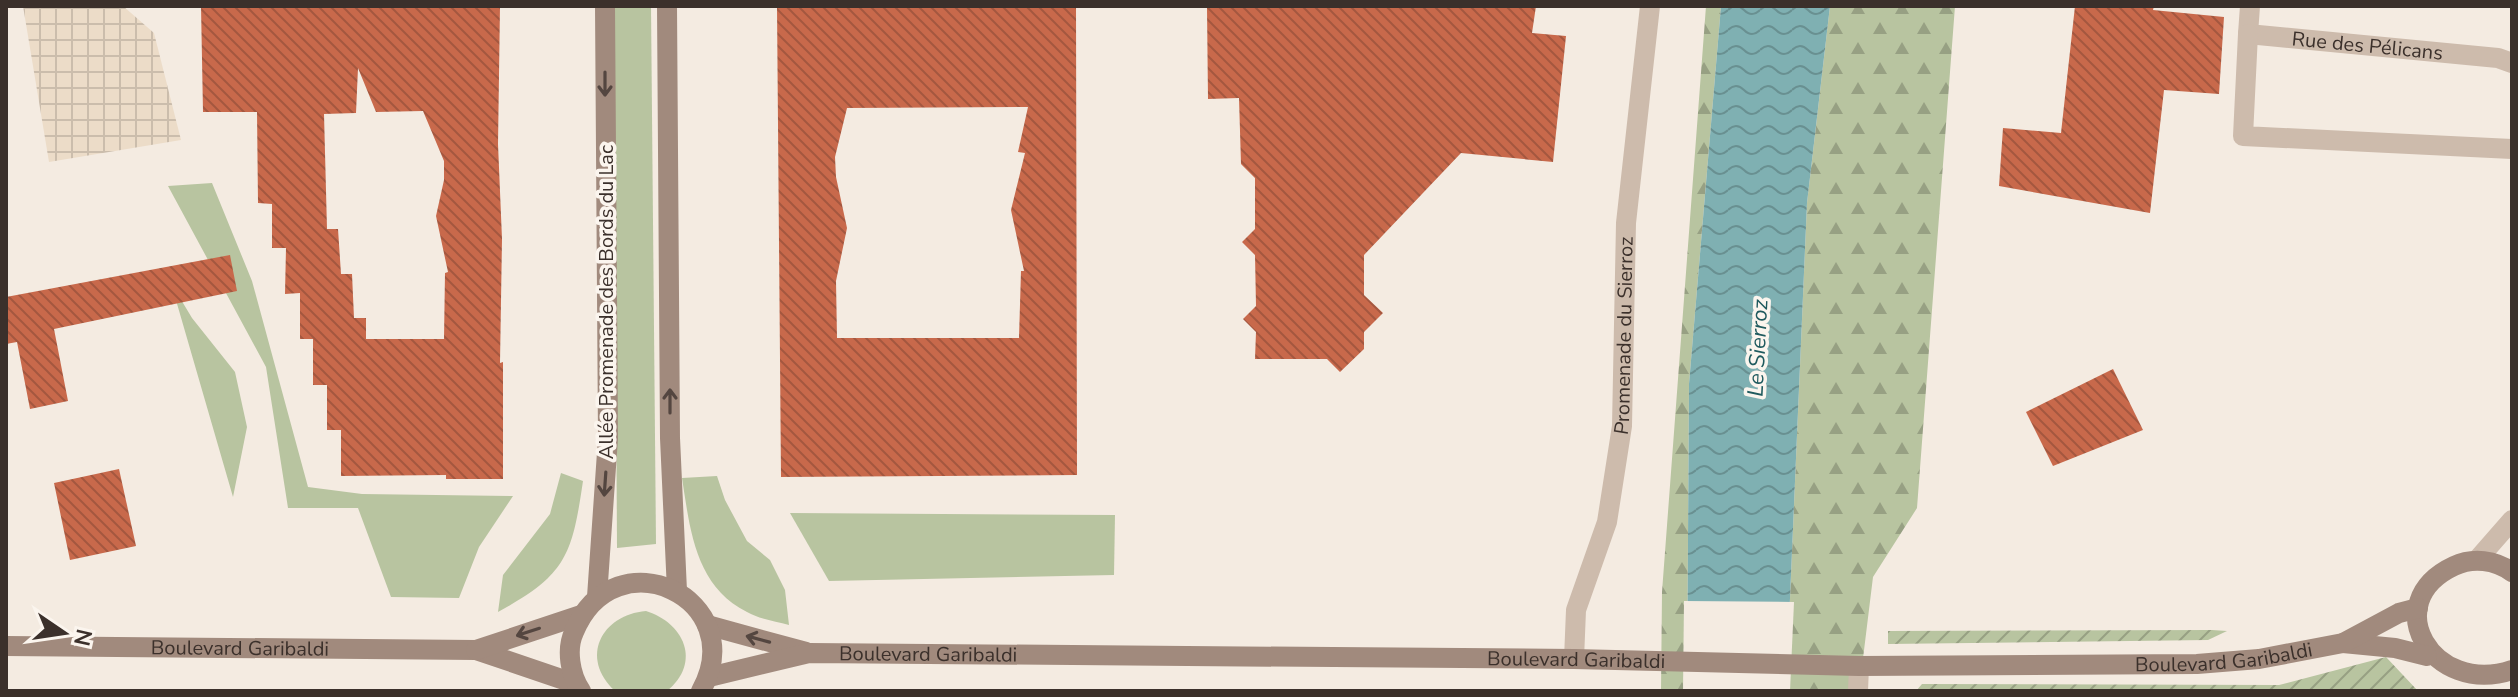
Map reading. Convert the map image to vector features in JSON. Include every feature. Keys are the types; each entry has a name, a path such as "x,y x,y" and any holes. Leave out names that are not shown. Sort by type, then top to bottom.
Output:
{"main road":[{"name":"Allée Promenade des Bords du Lac","path":"597,597 608,438 605,6"},
{"path":"667,6 670,438 677,591"},
{"path":"2511,566 2477,560 2461,562 2433,579 2423,593 2417,625 2427,656 2441,670 2459,679 2478,682 2497,678 2512,670"},
{"path":"579,688 570,661 571,637 581,615 597,597 615,587 636,581 656,583 677,591 700,612 713,642 713,660 705,684"},
{"name":"Boulevard Garibaldi","path":"2343,643 2399,613 2418,608"},
{"name":"Boulevard Garibaldi","path":"6,646 476,650 581,615"},
{"name":"Boulevard Garibaldi","path":"707,625 809,653 1574,659 1850,665 2197,664 2259,659 2343,643 2395,648 2427,656"},
{"name":"Boulevard Garibaldi","path":"476,650 579,688"},
{"name":"Boulevard Garibaldi","path":"705,684 809,653"}],"street":[{"name":"Promenade du Sierroz","path":"1574,659 1576,610 1607,522 1622,426 1627,198 1650,6"},
{"path":"2250,6 2243,136 2512,149"},
{"name":"Rue des Pélicans","path":"2248,34 2498,58 2512,63"},
{"path":"2477,560 2512,520"},
{"path":"1850,665 1858,691"}],"green space":[{"path":"614,6 651,6 656,544 617,548"},
{"path":"1706,6 1721,6 1689,384 1687,691 1661,691 1662,592"},
{"path":"1830,6 1955,6 1917,508 1873,577 1859,691 1786,691 1807,203"},
{"path":"212,183 252,281 308,487 362,494 513,496 479,547 459,598 391,597 358,508 288,508 266,367 168,186"},
{"path":"171,283 192,318 235,372 247,427 233,497"},
{"path":"561,473 583,481 569,546 552,574 521,599 498,612 503,575 550,514"},
{"path":"717,476 725,500 747,541 770,560 785,590 789,625 752,614 730,601 706,572 692,536 682,478"},
{"path":"790,513 1115,515 1114,575 829,581"},
{"path":"646,611 670,624 679,634 686,656 684,668 667,691 615,691 598,665 600,640 617,621"},
{"path":"1888,631 2227,631 2208,640 1888,644"},
{"path":"2386,657 2418,691 1916,691 1922,684 2279,685"}],"shaded area":[{"path":"23,6 123,6 154,33 181,140 49,162"}],"water":[{"name":"Le Sierroz","path":"1721,6 1830,6 1807,203 1786,691 1687,691 1689,384"}],"pier":[{"path":"1684,601 1794,602 1790,691 1683,691"}],"building":[{"path":"201,6 500,6 498,144 502,239 500,363 503,362 503,479 446,479 446,475 341,476 341,430 327,430 327,385 313,385 313,339 300,339 300,293 285,294 286,248 272,248 272,204 258,203 257,112 203,112","holes":["358,68 376,112 423,111 444,161 444,180 436,216 448,272 445,273 444,339 366,339 366,318 354,318 352,274 341,274 338,229 327,229 324,114 356,113"]},
{"path":"777,6 1076,6 1077,475 781,477","holes":["1028,107 1018,152 1025,153 1011,210 1024,271 1021,271 1019,338 837,338 836,281 847,228 835,157 847,108"]},
{"path":"1536,6 1532,33 1566,36 1553,162 1461,153 1364,255 1364,295 1383,313 1364,332 1364,349 1340,372 1327,359 1255,359 1256,332 1243,319 1256,306 1255,255 1242,242 1255,229 1255,178 1241,164 1239,98 1208,99 1207,8"},
{"path":"2075,6 2154,6 2153,10 2224,17 2219,94 2164,90 2150,213 1999,186 2003,128 2061,133"},
{"path":"230,255 237,291 54,329 68,401 30,409 17,342 6,344 6,297"},
{"path":"2113,369 2143,430 2053,466 2026,412"},
{"path":"119,469 136,546 70,560 54,483"}]}
